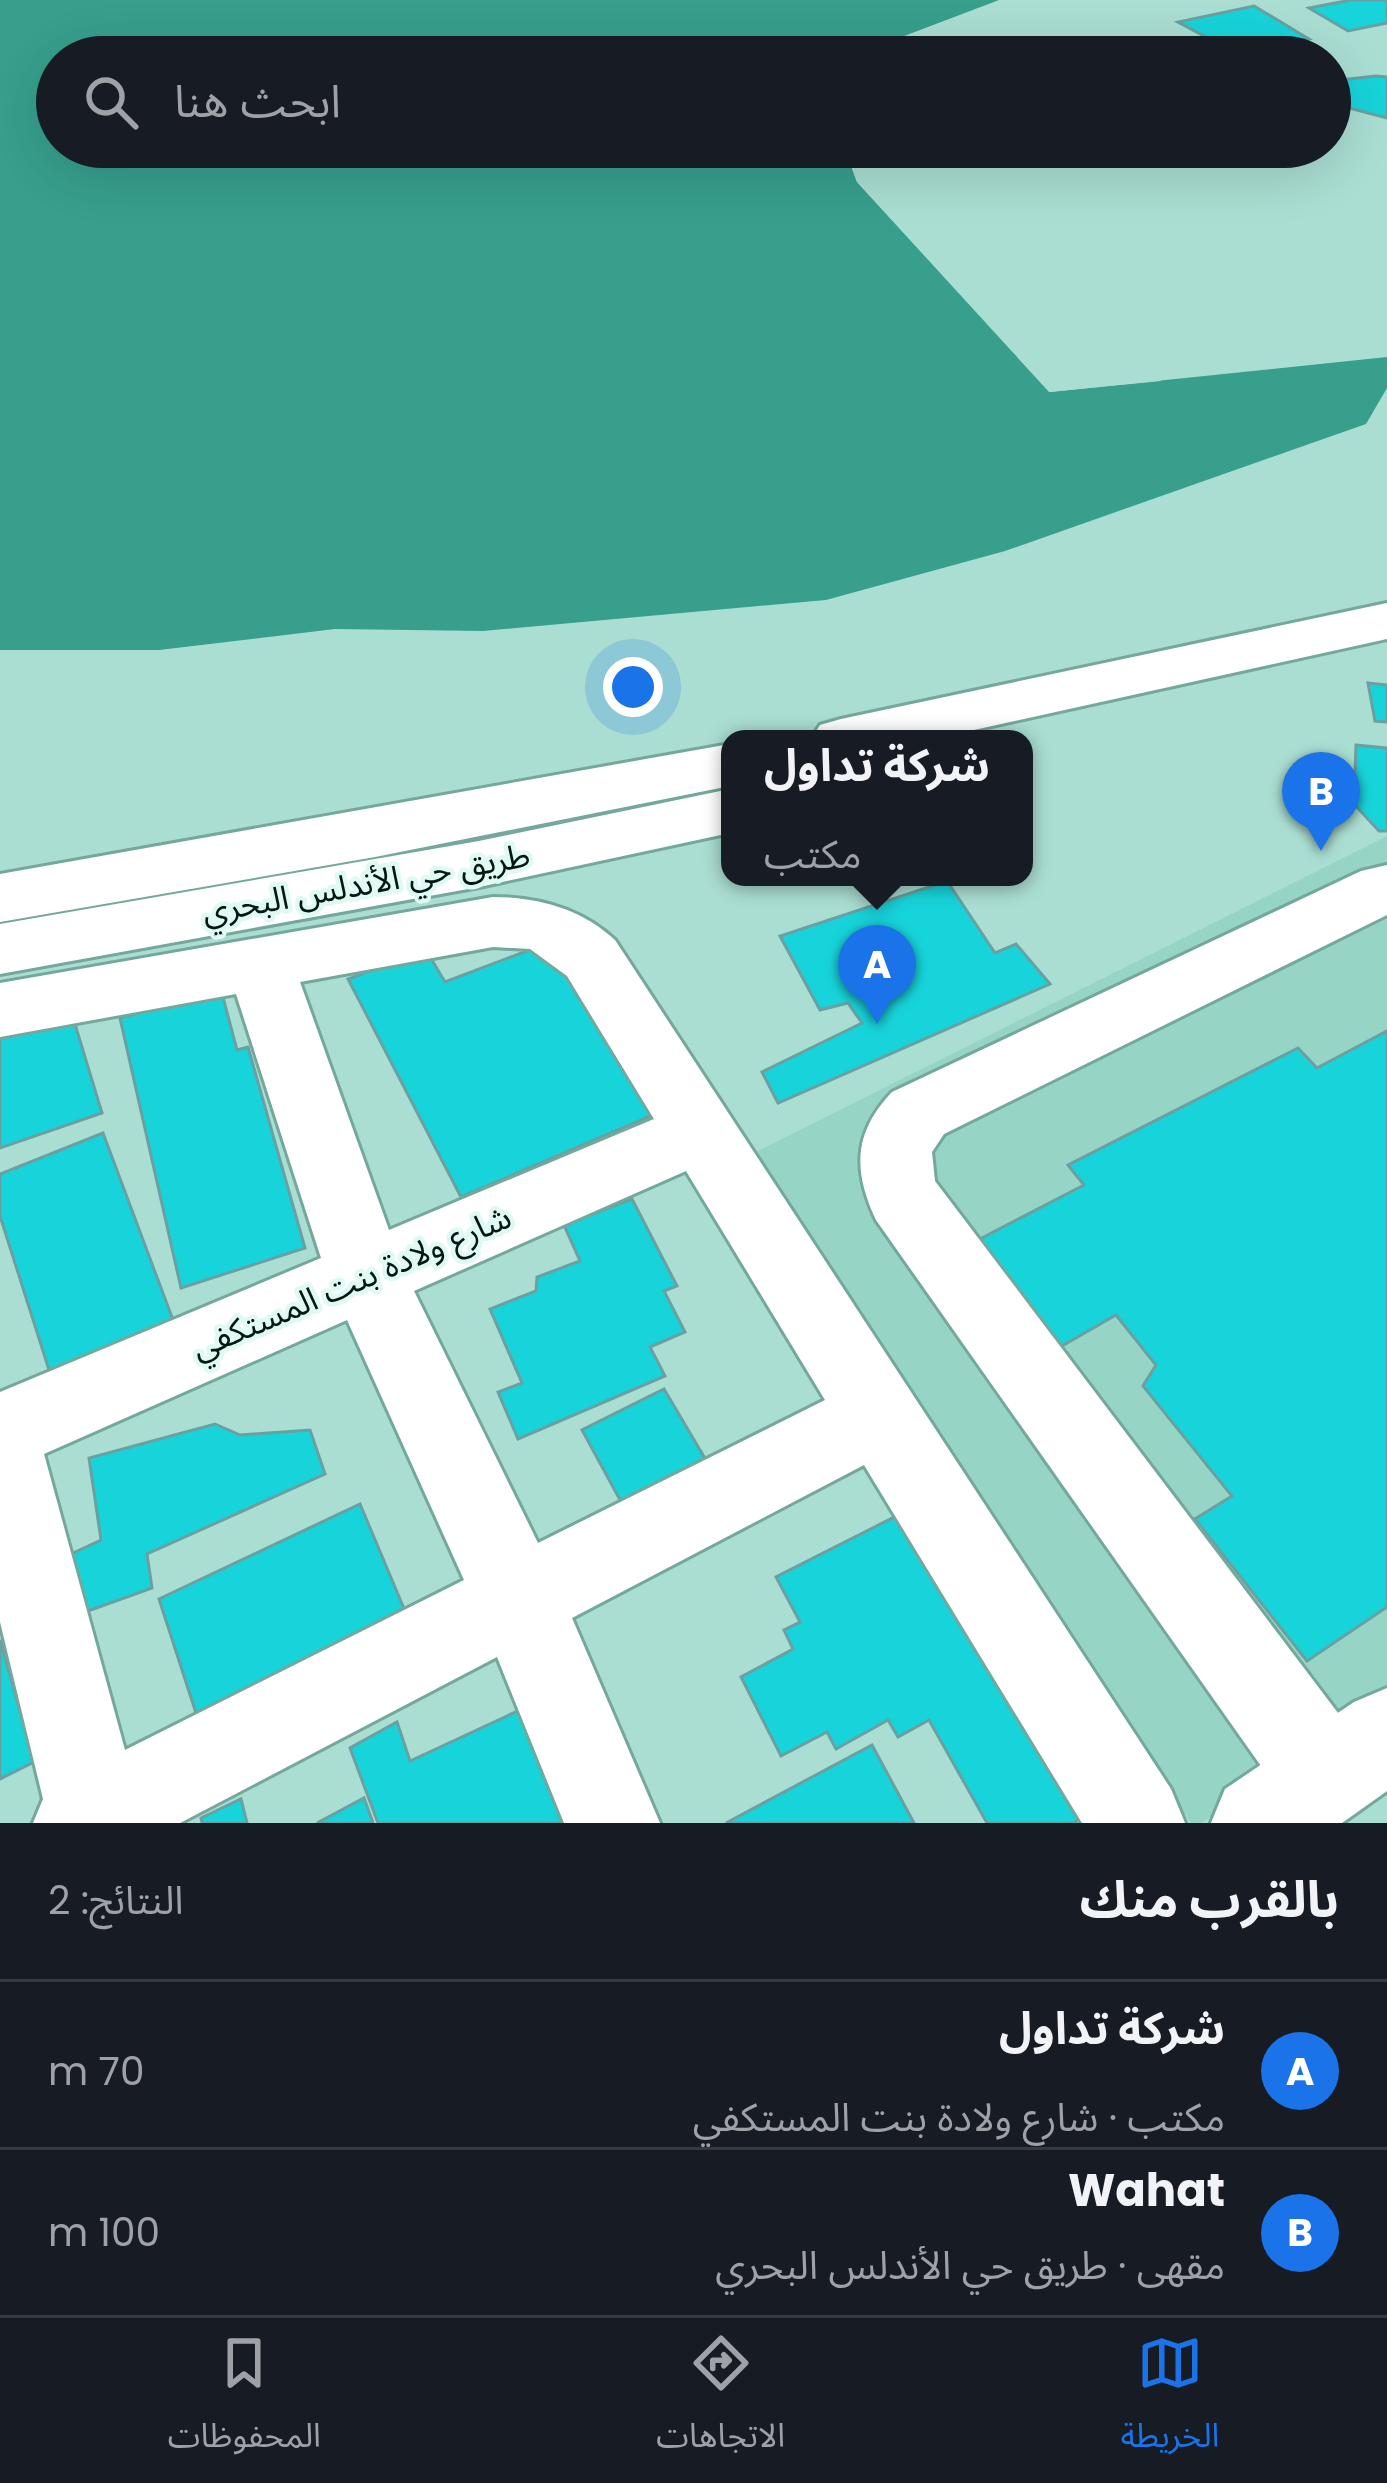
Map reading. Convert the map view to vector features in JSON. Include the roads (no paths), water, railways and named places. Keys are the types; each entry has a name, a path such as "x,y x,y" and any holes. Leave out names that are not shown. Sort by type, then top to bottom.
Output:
{"street":[{"path":"883,730 1387,621"},
{"path":"1033,741 1387,660"},
{"name":"طريق حي الأندلس البحري","path":"0,898 398,830 721,767"},
{"name":"طريق حي الأندلس البحري","path":"0,949 479,864 721,813"},
{"path":"1324,1778 903,1197 892,1161 895,1142 918,1113 1386,889"},
{"path":"0,1010 493,922 549,928 591,958 1137,1823"},
{"path":"260,964 366,1276 518,1599 612,1823"},
{"name":"شارع ولادة بنت المستكفي","path":"0,1432 701,1132"},
{"path":"0,1448 91,1820 880,1414"}],"place":[{"name":"Wahat","path":"1321,851"},
{"name":"شركة تداول","path":"877,1024"}]}
